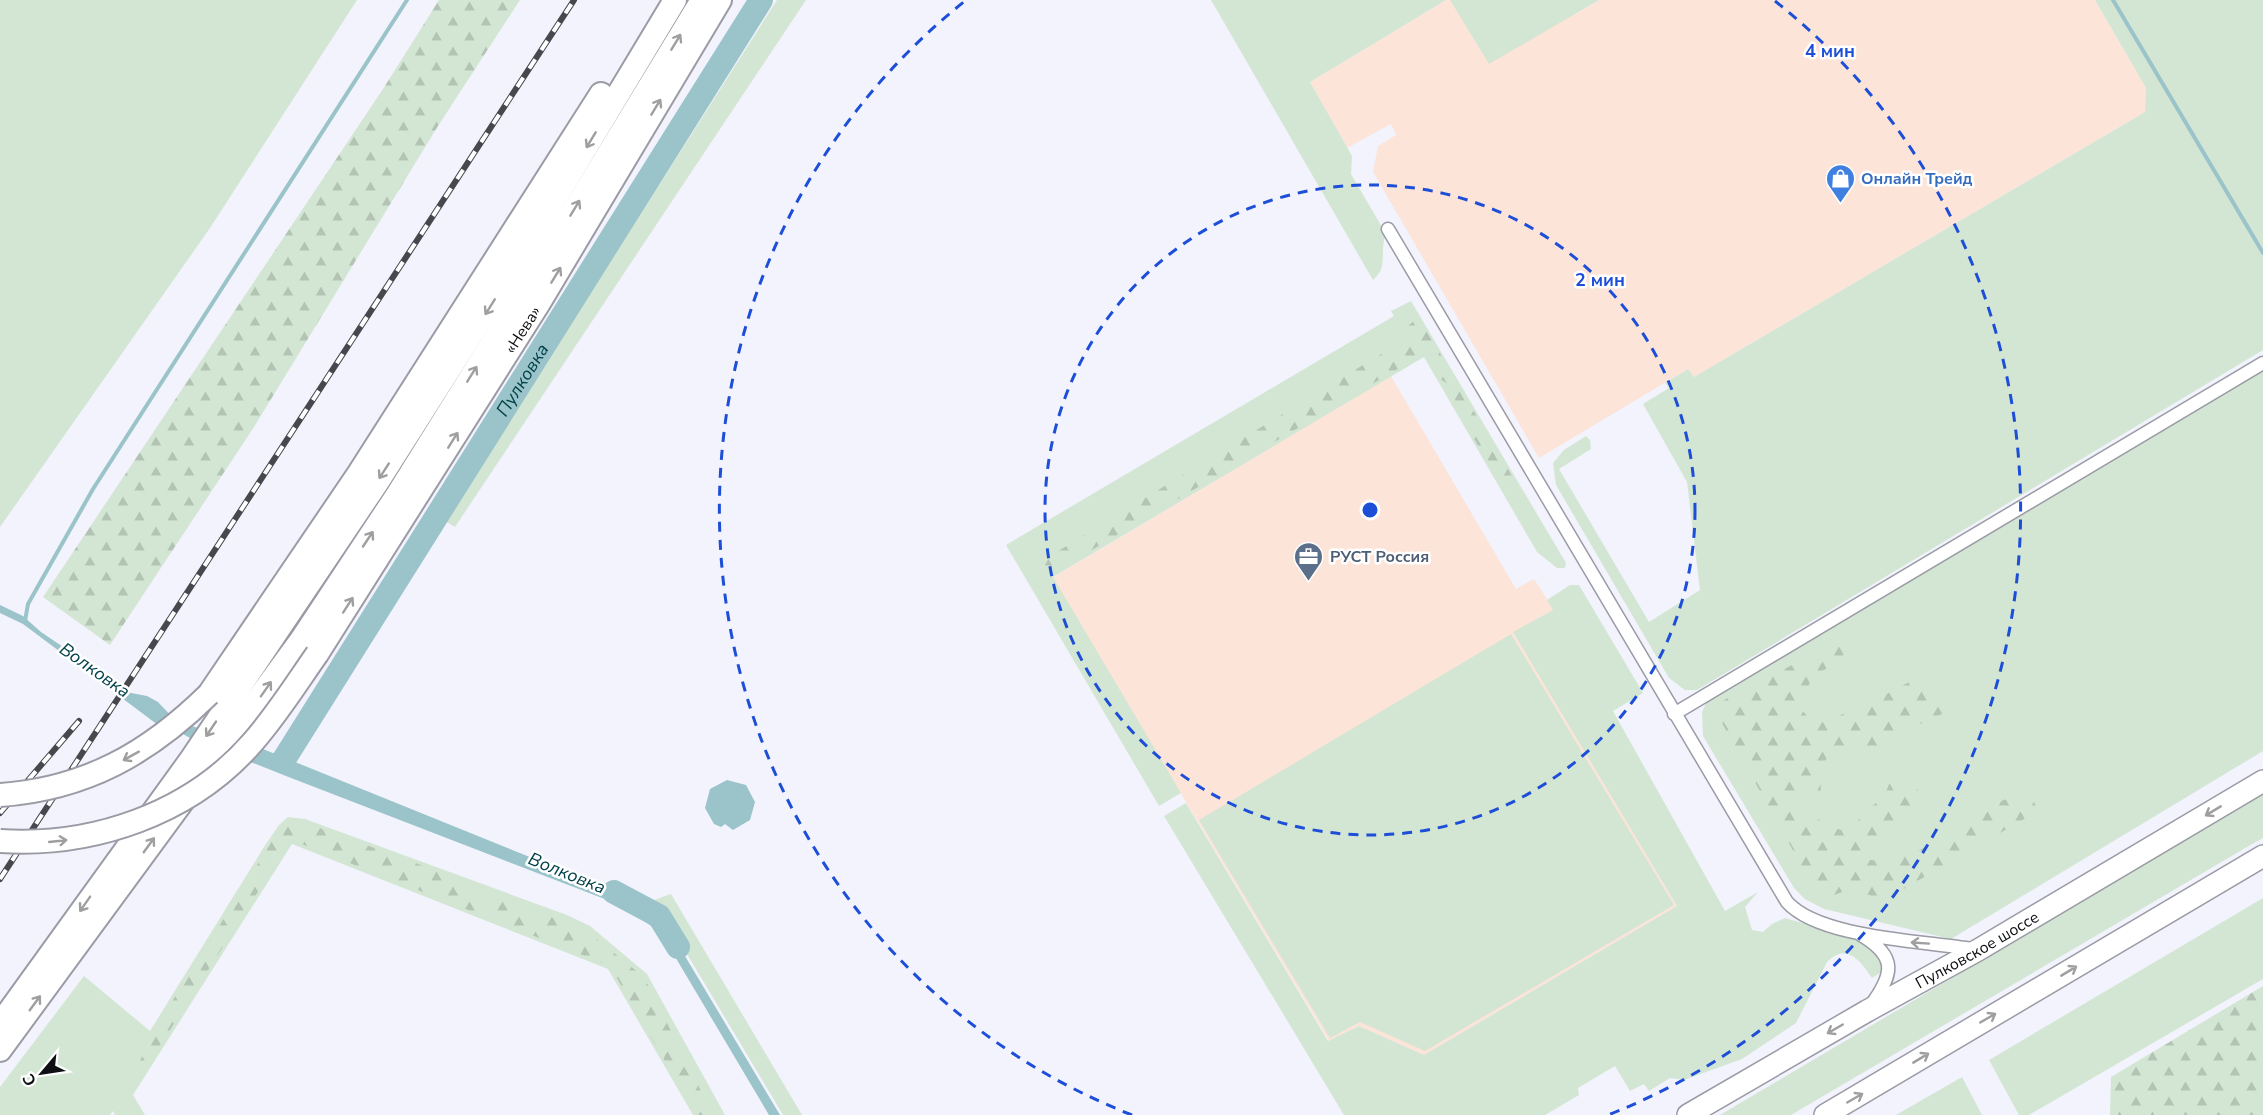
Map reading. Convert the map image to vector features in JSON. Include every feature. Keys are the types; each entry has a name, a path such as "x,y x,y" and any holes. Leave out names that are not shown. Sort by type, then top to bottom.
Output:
{"highway":[{"path":"0,1024 171,788 359,473 662,0"},
{"path":"0,795 67,784 122,761 162,736 210,694 272,622 507,279 675,0"},
{"name":"«Нева»","path":"309,647 397,495 520,299 702,0"},
{"name":"«Нева»","path":"309,647 539,303 720,0"},
{"path":"0,841 57,842 87,836 127,825 198,791 252,744 309,647"},
{"path":"0,1050 309,647"},
{"name":"Пулковское шоссе","path":"1688,1115 1867,1011 1978,950 2263,781"},
{"path":"1825,1115 2263,856"}],"street":[{"path":"1388,229 1674,714 1793,910 1815,921 1856,931 1915,943 1951,945 1978,950"},
{"path":"1674,714 2263,363"},
{"path":"1856,931 1878,945 1888,962 1887,978 1867,1011"}],"shaded area":[{"path":"1446,0 1574,15 1599,0 2095,0 2146,88 2145,112 1694,377 1688,369 1539,458 1373,172 1378,146 1396,135 1391,124 1347,148 1310,82"},
{"path":"1391,376 1516,589 1534,579 1554,610 1514,632 1677,906 1424,1055 1359,1026 1329,1041 1052,578"}],"green space":[{"path":"0,0 357,0 210,228 0,527"},
{"path":"439,0 520,0 438,126 254,427 110,645 43,597 383,89"},
{"path":"777,0 806,0 455,527 445,521"},
{"path":"1211,0 1446,0 1310,82 1352,156 1351,174 1386,234 1381,270 1373,280"},
{"path":"1450,0 1599,0 1489,64"},
{"path":"2095,0 2263,0 2263,350 1697,690 1685,690 1669,678 1556,485 1553,463 1564,450 1586,436 1590,440 1591,449 1559,469 1649,622 1700,590 1687,482 1643,404 1669,388 1665,383 1688,369 1694,377 2145,112 2146,88"},
{"path":"1411,301 1566,563 1565,568 1557,568 1537,552 1424,357 1053,577 1181,793 1159,806 1006,545 1394,316 1391,311"},
{"path":"1414,321 1424,326 1516,483 1511,494 1506,494 1465,423 1448,384 1439,378 1423,354 1053,573 1049,573 1045,565 1050,556 1404,340 1409,325"},
{"path":"2263,370 2263,751 1951,939 1824,909 1805,899 1794,888 1703,736 1702,712 1706,703"},
{"path":"1570,585 1579,585 1643,693 1613,711 1725,911 1758,892 1745,907 1752,930 1763,932 1772,924 1785,918 1847,935 1876,948 1881,956 1883,971 1872,978 1852,956 1840,954 1834,956 1827,962 1796,1023 1742,1059 1684,1080 1670,1078 1649,1091 1644,1084 1630,1091 1615,1066 1578,1088 1579,1095 1545,1115 1344,1115 1164,816 1186,803 1328,1041 1359,1026 1424,1055 1677,906 1513,632 1553,610 1547,600"},
{"path":"1511,634 1674,905 1425,1051 1360,1022 1330,1038 1199,820"},
{"path":"1841,644 1845,651 1843,656 1813,678 1807,689 1802,710 1815,725 1866,705 1913,680 1942,688 1950,695 1950,706 1944,713 1916,726 1901,739 1877,748 1848,746 1828,757 1820,767 1821,794 1808,792 1798,796 1799,805 1815,818 1847,831 1885,794 1893,775 1911,782 1919,792 1922,811 1865,849 1866,859 1885,860 1904,857 1922,849 1992,805 2009,798 2032,797 2036,806 2031,815 1883,901 1853,888 1834,895 1804,870 1717,714 1718,704 1726,699 1829,646"},
{"path":"2263,794 2263,838 1791,1115 1720,1115"},
{"path":"288,817 305,819 567,915 590,926 647,974 725,1115 693,1115 608,969 292,844 133,1095 145,1115 115,1115 113,1111 110,1115 0,1115 0,1087 84,976 150,1031 264,847 279,825"},
{"path":"290,820 306,823 440,872 449,876 458,891 465,896 507,901 537,914 572,922 598,940 644,977 713,1115 696,1115 610,966 294,841 289,843 133,1088 130,1083 152,1034 282,825"},
{"path":"671,894 802,1115 783,1115 665,917 646,903"},
{"path":"2263,898 2263,979 2029,1115 2019,1115 1989,1060"},
{"path":"2263,986 2263,1115 2110,1115 2111,1077"},
{"path":"1962,1077 1982,1115 1896,1115"}],"water":[{"path":"0,605 23,616 41,632 131,693 147,696 158,702 176,721 258,747 631,898 664,921 780,1115 769,1115 661,933 623,906 190,738 169,726 158,725 23,624 0,613"},
{"path":"727,780 746,785 755,802 750,820 733,830 725,824 721,827 714,824 705,808 710,789"}],"waterway":[{"path":"25,621 28,604 93,489 407,0"},
{"name":"Пулковка","path":"283,761 761,0"},
{"path":"2113,0 2263,253"},
{"name":"Волковка","path":"614,892 659,916 678,947"}],"railway":[{"path":"0,879 574,0"},
{"path":"0,813 79,721"}],"place":[{"name":"Онлайн Трейд","path":"1840,204"},
{"name":"РУСТ Россия","path":"1309,582"}]}
